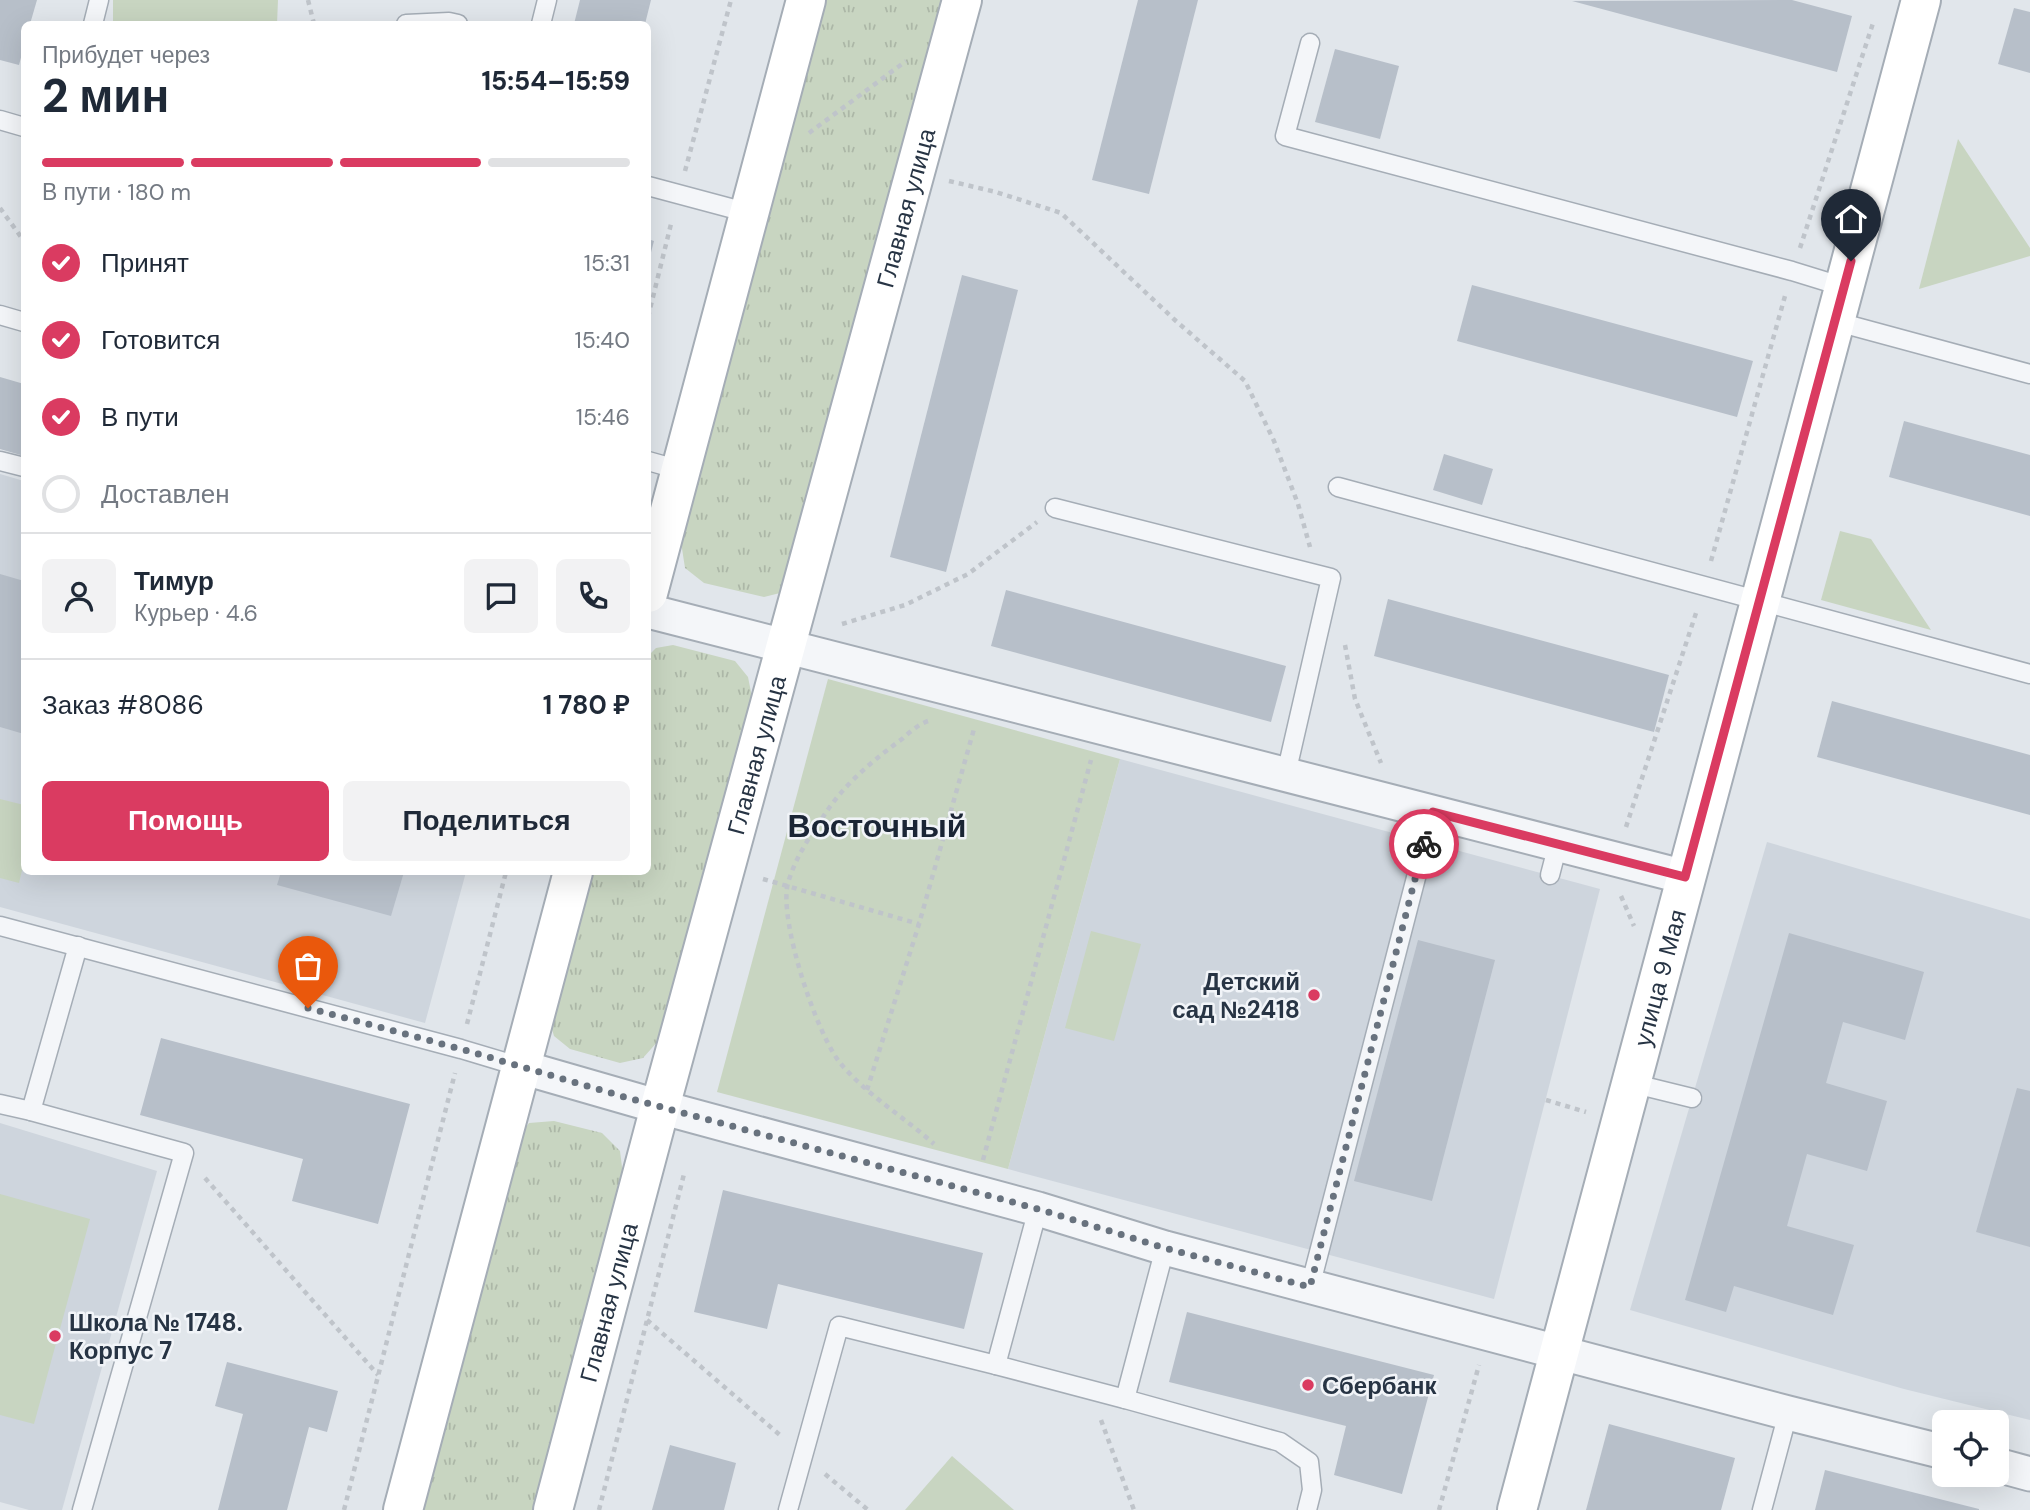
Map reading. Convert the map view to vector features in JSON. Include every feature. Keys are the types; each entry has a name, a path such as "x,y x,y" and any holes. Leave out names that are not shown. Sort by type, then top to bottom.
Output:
{"street":[{"path":"651,569 664,465 749,213 806,0"},
{"name":"Главная улица","path":"553,1510 962,0"},
{"name":"улица 9 Мая","path":"1517,1510 1921,0"},
{"path":"651,612 1433,812 1554,860 1685,877"},
{"path":"403,1510 572,875"},
{"path":"521,1067 1038,1209 1165,1248 1932,1449"},
{"path":"2009,1468 2030,1474"}],"lane":[{"path":"94,21 99,0"},
{"path":"542,21 547,0"},
{"path":"1310,43 1285,136 1792,271 1839,304 2030,374"},
{"path":"0,120 21,126"},
{"path":"651,187 749,213"},
{"path":"0,316 21,321"},
{"path":"0,461 21,466"},
{"path":"1338,487 2030,674"},
{"path":"1055,509 1331,578 1286,774"},
{"path":"1310,1287 1433,812"},
{"path":"0,926 521,1067"},
{"path":"31,1111 78,946"},
{"path":"1631,1083 1692,1098"},
{"path":"0,1104 184,1153 82,1510"},
{"path":"996,1365 1038,1209"},
{"path":"1125,1399 1165,1248"},
{"path":"788,1510 839,1326 996,1365 1280,1442 1309,1462 1312,1490 1307,1510"},
{"path":"1762,1510 1788,1413"}],"path":[{"path":"308,0 313,21"},
{"path":"651,305 731,0"},
{"path":"1622,839 1705,585 1792,271 1877,13"},
{"path":"802,138 912,57"},
{"path":"939,178 1061,212 1176,321 1245,381 1274,441 1298,504 1314,559 1331,578"},
{"path":"0,208 21,237"},
{"path":"831,628 905,605 968,574 1055,509"},
{"path":"1343,638 1355,699 1397,803"},
{"path":"936,1146 867,1090 839,1062 813,1010 789,933 788,885 805,843 837,796 868,765 925,721 938,719"},
{"path":"867,1090 919,924 975,726"},
{"path":"982,1166 1092,755"},
{"path":"344,1510 505,875"},
{"path":"763,879 919,924"},
{"path":"1546,1100 1589,1113"},
{"path":"184,1153 378,1375"},
{"path":"648,1320 868,1510"},
{"path":"1438,1510 1487,1333"},
{"path":"1090,1390 1134,1510"}],"shaded area":[{"path":"0,474 21,480 21,875 465,875 425,1023 0,907"},
{"name":"Детский сад №2418","path":"1120,759 1600,889 1494,1299 1008,1169"},
{"path":"1767,842 2030,919 2030,1420 2009,1415 2009,1410 1989,1410 1904,1389 1630,1310"},
{"name":"Школа № 1748. Корпус 7","path":"0,1123 157,1171 62,1510 29,1510 0,1502"}],"green space":[{"path":"113,0 278,0 277,21 113,21"},
{"path":"825,0 951,0 788,591 764,597 704,583 685,568 681,542"},
{"path":"1958,139 2030,248 2030,256 1919,289"},
{"path":"1840,531 1871,539 1931,630 1821,600"},
{"path":"673,645 735,661 748,677 752,697 659,1040 643,1058 620,1063 570,1049 554,1036 546,1009 582,875 651,875 651,653 656,648"},
{"path":"828,679 1120,759 1008,1169 717,1092"},
{"path":"0,799 21,804 21,875 19,883 0,878"},
{"path":"1091,931 1141,944 1114,1041 1065,1028"},
{"path":"554,1121 602,1133 620,1151 623,1175 534,1510 417,1510 513,1144 529,1123"},
{"path":"0,1194 90,1219 34,1424 0,1415"},
{"path":"952,1456 1014,1510 905,1510"}],"building":[{"path":"0,0 37,0 31,21 21,21 19,65 0,60"},
{"path":"580,0 651,0 646,21 575,21"},
{"path":"1138,0 1198,0 1149,194 1092,180"},
{"path":"1792,0 1852,16 1837,72 1572,1"},
{"path":"2014,8 2030,12 2030,73 1998,64"},
{"path":"1335,49 1399,66 1380,139 1315,122"},
{"path":"962,275 1018,290 946,572 890,557"},
{"path":"1472,285 1753,361 1737,417 1457,341"},
{"path":"0,377 21,383 21,455 0,449"},
{"path":"1904,421 2030,455 2030,516 1889,477"},
{"path":"1444,454 1493,469 1482,505 1433,490"},
{"path":"0,574 21,580 21,733 0,727"},
{"path":"1006,590 1286,666 1271,722 991,646"},
{"path":"1388,599 1669,675 1654,732 1374,656"},
{"path":"1832,701 2030,755 2030,815 1817,757"},
{"path":"280,875 403,875 391,916 277,885"},
{"path":"1789,933 1924,972 1905,1040 1843,1022 1826,1083 1887,1101 1867,1171 1807,1154 1787,1226 1854,1245 1833,1315 1734,1286 1726,1312 1685,1300"},
{"path":"1418,940 1495,960 1432,1201 1354,1181"},
{"path":"161,1038 410,1104 378,1224 292,1201 303,1159 140,1115"},
{"path":"2017,1088 2030,1091 2030,1247 1976,1232"},
{"path":"723,1190 983,1253 964,1329 778,1284 767,1329 694,1312"},
{"path":"1187,1312 1434,1375 1402,1494 1334,1475 1346,1426 1169,1382"},
{"path":"227,1362 338,1391 327,1432 309,1427 287,1510 218,1510 243,1414 215,1406"},
{"path":"1609,1424 1735,1458 1721,1510 1586,1510"},
{"path":"670,1445 736,1463 724,1510 652,1510"},
{"path":"1825,1470 1979,1509 1979,1510 1815,1510"}],"way so far":[{"path":"308,1008 1038,1209 1165,1248 1310,1287 1424,844"}],"place":[{"name":"Детский сад №2418","path":"1314,995"},
{"name":"Школа № 1748. Корпус 7","path":"55,1336"},
{"name":"Сбербанк","path":"1308,1385"}],"district":[{"name":"Восточный","path":"877,826"}],"route":[{"path":"1424,844 1433,812 1685,877 1851,261"}]}
